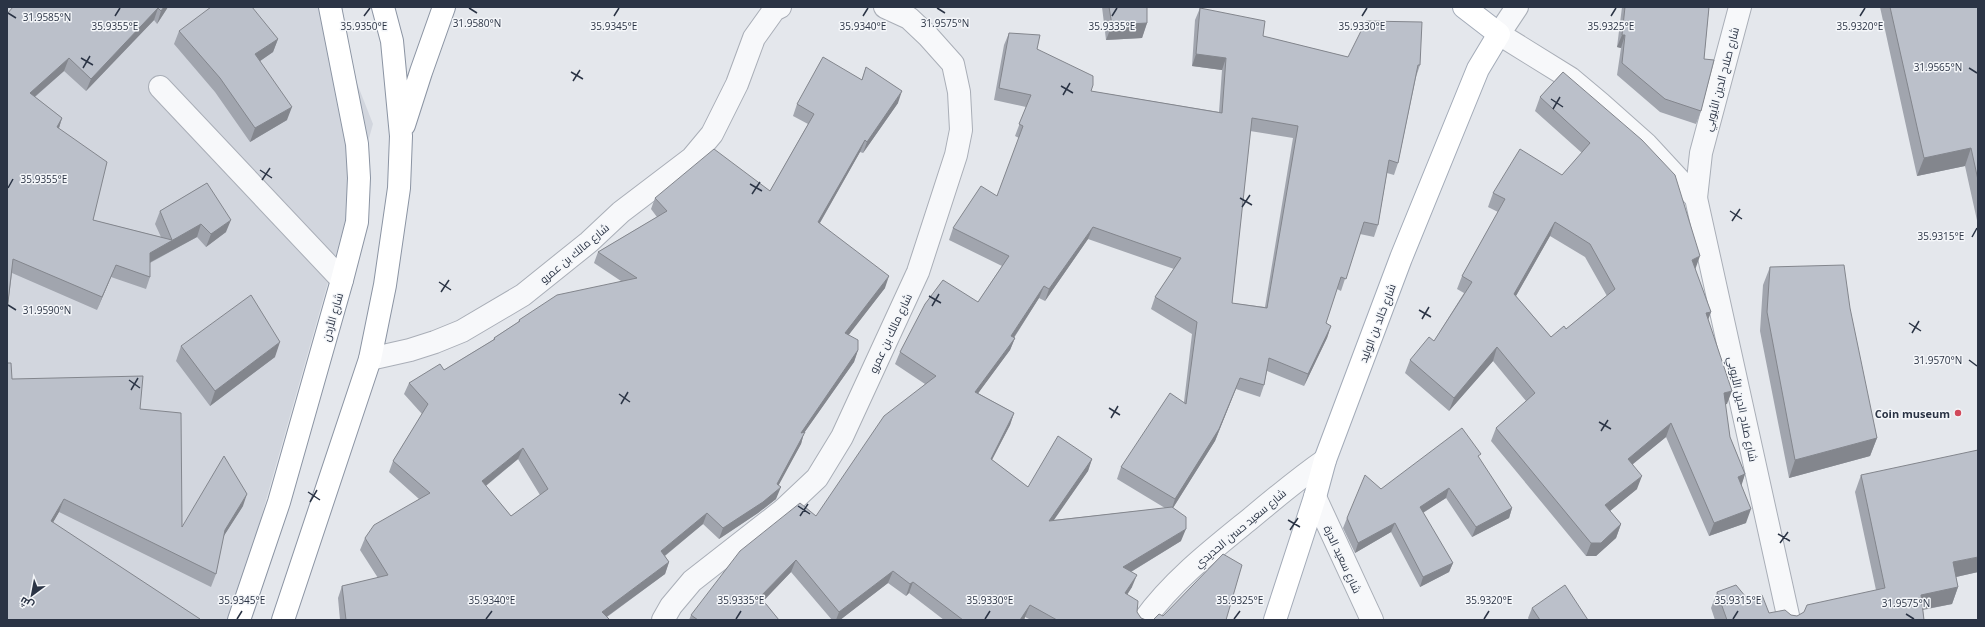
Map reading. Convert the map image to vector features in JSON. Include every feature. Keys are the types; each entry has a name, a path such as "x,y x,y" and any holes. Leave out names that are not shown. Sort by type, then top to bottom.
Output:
{"main road":[{"name":"شارع الأردن","path":"239,620 279,502 357,222 358,171 356,136 330,7"},
{"path":"283,620 370,359 385,285 399,188 401,136 392,41 383,7"},
{"path":"401,136 420,72 444,7"},
{"path":"1464,7 1499,34"},
{"name":"شارع خالد بن الوليد","path":"1275,620 1315,497 1325,460 1402,258 1478,69 1499,34"}],"street":[{"name":"شارع مالك بن عمرو","path":"370,359 410,350 462,331 523,295 589,242 621,212 692,158 712,134 737,84 754,38 774,10 780,7"},
{"name":"شارع مالك بن عمرو","path":"663,620 671,606 692,581 783,510 817,478 842,437 918,272 956,155 961,130 959,92 953,64 928,36 909,18 885,7"},
{"path":"1517,7 1499,34 1570,78 1646,144 1696,198"},
{"name":"شارع صلاح الدين الأيوبي","path":"1740,7 1701,153 1696,198 1789,620"},
{"path":"160,86 342,280"},
{"name":"شارع سعيد حسن الحديدي","path":"1144,620 1154,607 1208,552 1325,460"},
{"name":"شارع سعيد الدرة","path":"1315,497 1372,620"}],"shaded area":[{"path":"7,7 327,7 373,124 232,620 7,620"}],"building":[{"path":"13,7 164,7 161,11 158,8 91,79 69,58 30,93 62,118 57,127 107,162 93,220 172,240 160,211 207,183 231,220 211,234 201,224 150,253 150,277 116,265 102,297 13,259 7,311 7,14"},
{"path":"211,7 252,7 278,39 255,54 292,107 255,128 220,78 179,31"},
{"path":"1109,7 1147,7 1147,23 1112,25"},
{"path":"1625,7 1709,7 1704,59 1714,60 1701,111 1665,99 1622,63 1625,35 1622,35"},
{"path":"1890,7 1978,7 1978,180 1971,148 1924,158"},
{"path":"1200,8 1265,21 1263,36 1348,57 1366,21 1422,22 1420,65 1418,65 1398,163 1389,160 1378,225 1364,222 1346,279 1341,277 1326,323 1331,326 1308,374 1269,358 1264,385 1240,378 1219,429 1175,499 1121,467 1170,393 1186,404 1197,322 1155,297 1181,258 1093,227 1049,289 1044,286 1011,336 1015,338 975,392 1014,413 991,459 1028,487 1058,436 1092,459 1049,521 1172,507 1186,517 1186,529 1123,567 1137,575 1125,593 1138,601 1137,612 1141,618 1146,620 1057,620 1030,605 1020,620 963,620 913,582 910,584 893,571 839,612 796,560 759,598 779,620 698,620 691,615 740,551 800,503 816,516 884,416 936,376 900,352 925,304 943,280 978,302 1009,256 953,228 981,186 997,196 1023,126 1019,124 1031,95 999,88 1009,33 1040,35 1037,49 1093,76 1091,91 1222,113 1226,58 1196,54","holes":["1252,118 1298,126 1267,308 1232,303"]},
{"path":"823,57 862,80 866,67 902,91 867,142 865,140 818,222 889,276 845,333 858,340 858,350 801,433 805,432 777,484 781,487 763,502 723,528 707,513 661,551 669,562 602,612 610,620 346,620 342,586 388,575 365,538 374,525 430,493 393,461 428,404 409,383 440,364 444,370 495,339 494,338 520,321 519,320 557,295 637,278 598,252 667,211 655,198 714,149 770,191 814,114 797,104","holes":["523,448 548,489 511,516 482,481"]},
{"path":"1563,72 1642,140 1675,175 1700,256 1692,260 1711,312 1706,313 1732,391 1724,393 1730,437 1745,474 1738,477 1751,509 1714,523 1671,423 1628,459 1642,476 1605,505 1621,524 1601,543 1591,543 1496,428 1535,393 1497,347 1454,398 1410,360 1429,337 1434,341 1472,282 1462,276 1505,199 1493,193 1520,149 1562,175 1590,143 1540,97","holes":["1555,222 1590,244 1615,289 1566,329 1564,326 1551,337 1514,294"]},
{"path":"1844,265 1850,308 1877,438 1795,460 1767,312 1770,267"},
{"path":"251,295 280,342 215,391 181,346"},
{"path":"7,363 11,363 12,379 143,376 140,409 181,413 182,527 224,456 247,494 225,530 216,574 64,499 51,521 200,619 199,620 7,620"},
{"path":"1462,428 1481,454 1478,456 1512,508 1476,527 1449,488 1420,507 1453,563 1423,577 1395,523 1358,543 1347,518 1365,475 1381,489"},
{"path":"1978,450 1978,557 1953,562 1958,587 1921,595 1924,620 1727,620 1717,592 1736,585 1750,602 1762,595 1769,613 1785,610 1791,615 1797,616 1804,612 1807,605 1885,588 1861,475"},
{"path":"1223,554 1242,565 1226,620 1153,620 1159,614 1163,616"},
{"path":"1565,585 1588,620 1540,620 1532,608"}],"place":[{"name":"Coin museum","path":"1958,413"}]}
